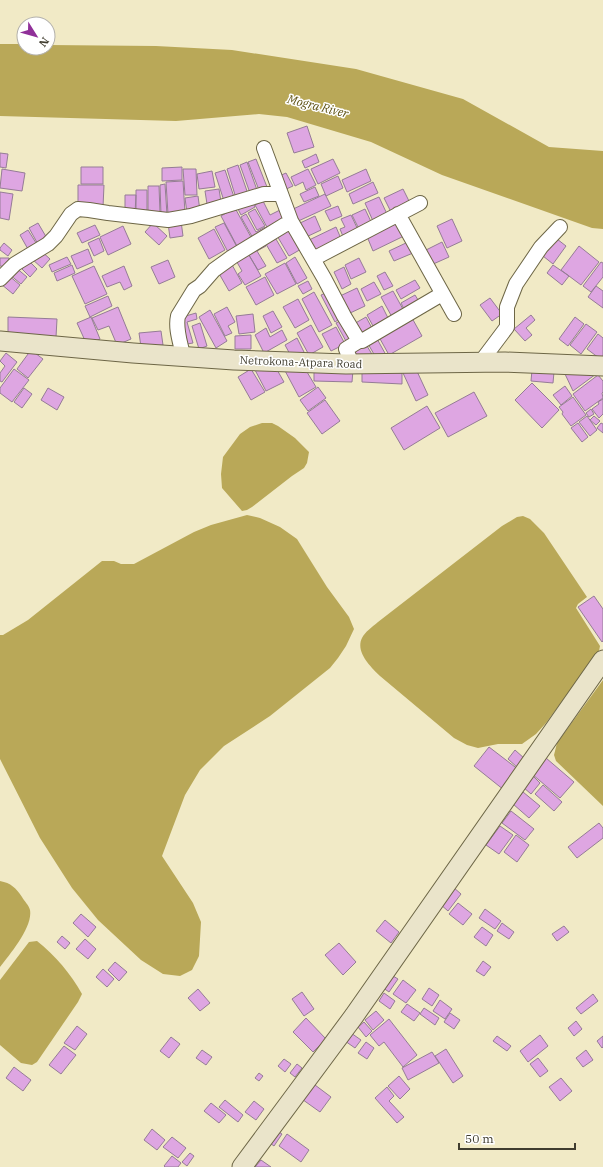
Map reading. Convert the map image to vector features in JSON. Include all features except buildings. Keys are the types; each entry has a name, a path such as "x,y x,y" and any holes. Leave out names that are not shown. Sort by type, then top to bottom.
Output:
{"street":[{"path":"264,148 291,221 359,341"},
{"path":"0,279 15,264 48,244 56,236 71,214 78,209 168,220 191,216 264,194 281,194"},
{"path":"313,259 420,203"},
{"path":"398,214 454,314"},
{"path":"183,356 177,320 194,290 200,286 214,270 232,257 291,221"},
{"path":"480,363 507,327 506,307 516,284 541,247 560,227"},
{"path":"352,364 346,349 442,294"},
{"name":"Netrokona-Atpara Road","path":"0,341 46,346 234,360 352,364 505,362 603,366"},
{"path":"242,1167 354,1016 603,660"}],"water":[{"name":"Mogra River","path":"0,44 16,44 16,56 56,56 56,45 156,46 232,50 356,69 463,99 549,147 603,151 603,229 592,228 442,175 371,142 287,117 259,114 176,121 0,116"},
{"path":"262,423 272,423 295,438 309,452 307,463 304,468 252,507 242,511 222,488 221,474 223,457 240,434 250,427"},
{"path":"247,515 260,518 280,527 297,539 327,587 349,617 354,629 346,646 330,668 270,716 224,746 200,770 185,795 162,856 193,903 201,922 199,956 192,970 180,976 163,974 141,960 98,920 72,888 40,838 0,759 0,635 3,635 28,620 102,561 114,561 121,564 134,564 194,532 211,525"},
{"path":"523,516 530,519 544,533 587,597 578,604 576,608 600,646 599,651 546,723 536,734 522,744 498,744 478,748 467,745 454,738 380,676 365,659 362,654 360,643 365,634 378,622 502,526 517,517"},
{"path":"603,680 603,806 556,761 554,755 557,743"},
{"path":"0,881 7,883 20,894 28,905 30,917 20,940 0,967"},
{"path":"37,941 62,965 82,994 37,1062 32,1065 21,1063 0,1045 0,980 29,942"}]}
